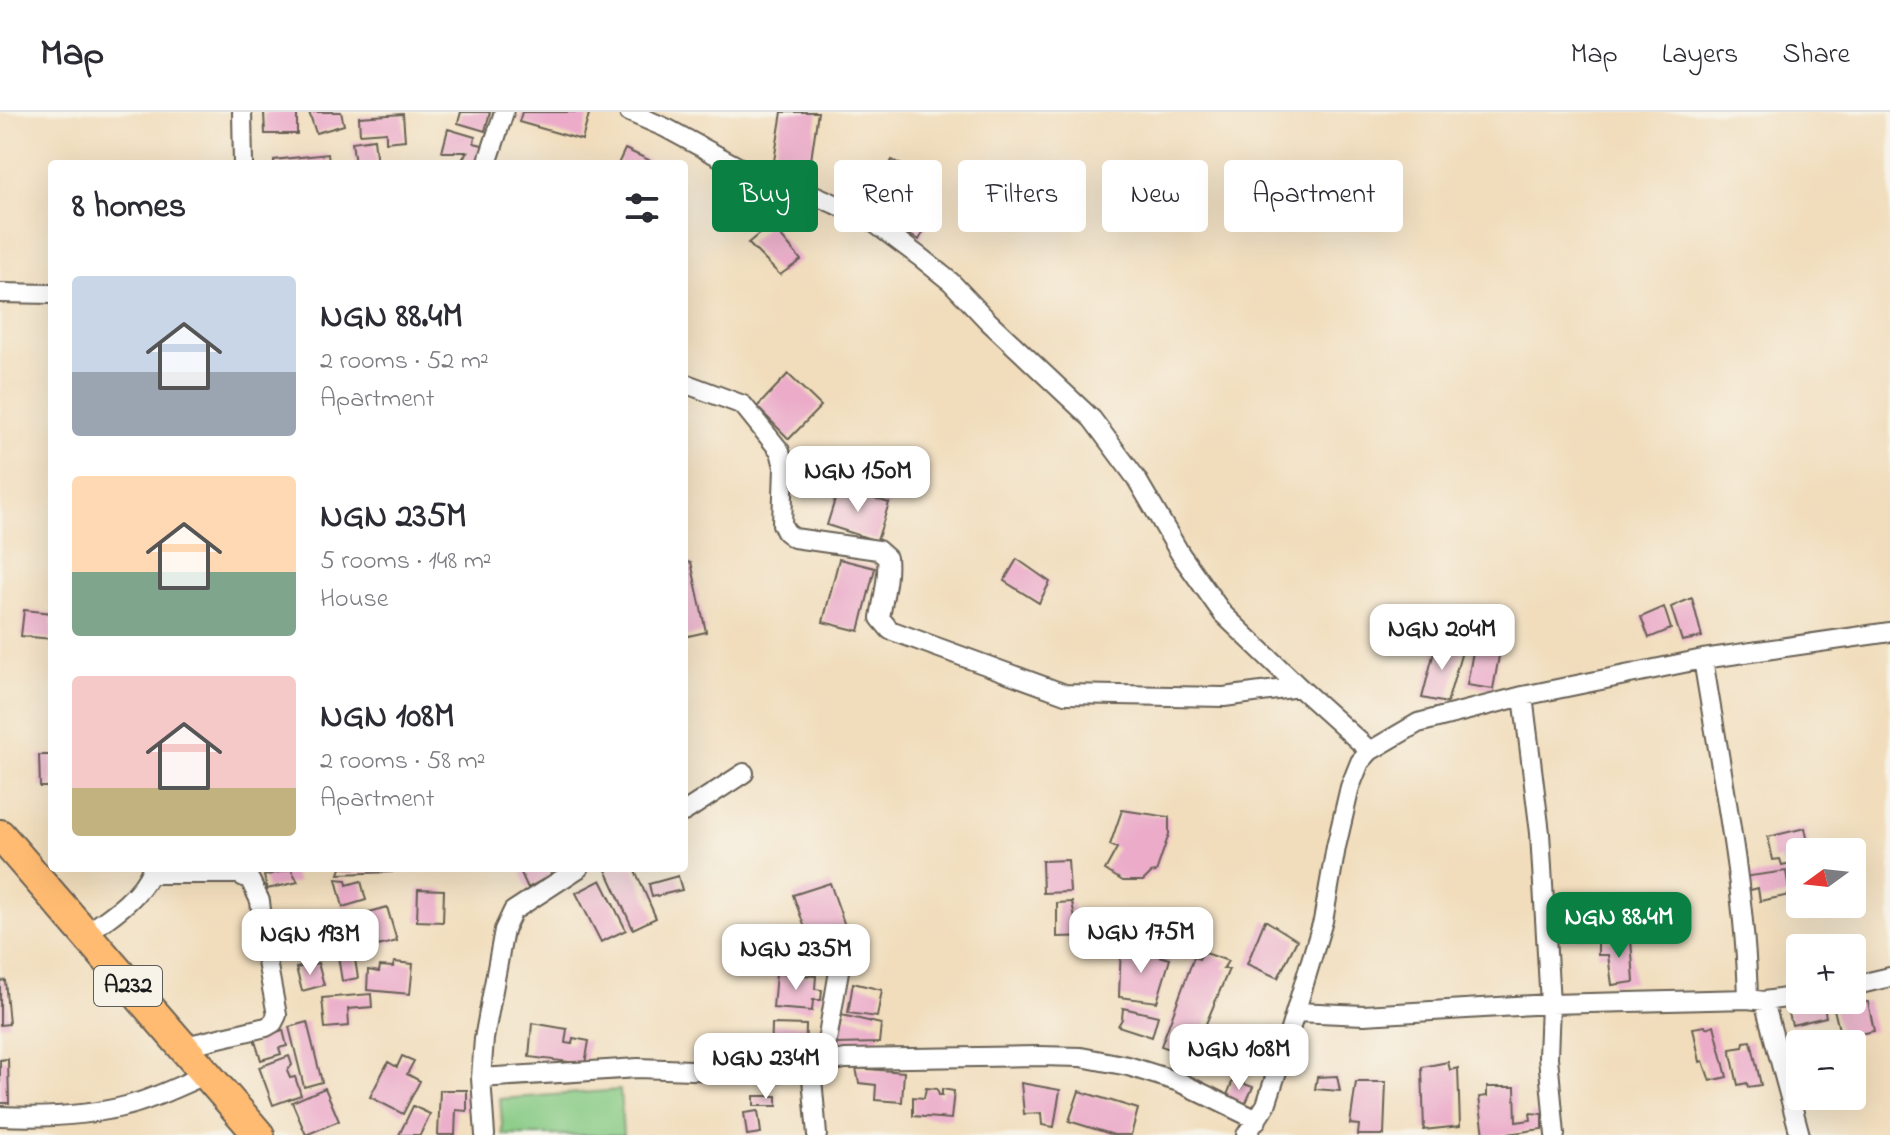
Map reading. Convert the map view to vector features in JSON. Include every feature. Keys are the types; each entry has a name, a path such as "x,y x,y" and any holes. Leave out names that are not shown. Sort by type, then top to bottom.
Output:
{"main road":[{"name":"A232","path":"0,835 259,1135"}],"street":[{"path":"242,112 243,160"},
{"path":"488,160 504,112"},
{"path":"629,112 740,168 869,219 951,282 1092,419 1136,478 1181,555 1223,614 1370,751"},
{"path":"0,293 48,294"},
{"path":"688,384 743,405 780,451 784,467 782,524 786,532 794,538 878,550 887,558 889,574 880,618 890,630 1065,694 1224,697 1299,687"},
{"path":"481,1078 638,1068 773,1073 845,1059 1081,1057 1128,1066 1179,1082 1251,1127 1266,1105 1323,921 1350,787 1360,762 1370,751 1418,723 1523,696 1703,659 1890,632"},
{"path":"1703,659 1756,1000 1800,1135"},
{"path":"1523,696 1540,833 1550,1004 1548,1057 1555,1135"},
{"path":"688,809 744,773"},
{"path":"84,935 119,911 150,872"},
{"path":"181,1047 266,1027 273,1023 277,1015 260,901 250,880 238,874 210,872"},
{"path":"485,1135 481,1078 484,1039 504,930 513,911 573,872"},
{"path":"817,1135 817,1065 839,971"},
{"path":"1866,983 1890,977"},
{"path":"1296,1012 1364,1015 1550,1004 1786,997"},
{"path":"0,1116 24,1118 88,1113 132,1105 205,1075"}],"green space":[{"path":"620,1090 623,1135 503,1135 500,1099"}],"building":[{"path":"264,112 297,112 297,134 265,134"},
{"path":"309,112 341,112 344,125 316,133"},
{"path":"461,112 490,112 485,131 458,123"},
{"path":"522,112 589,114 582,140 519,122"},
{"path":"782,112 818,112 811,160 774,160"},
{"path":"403,114 405,140 386,142 386,132 360,134 359,117"},
{"path":"448,129 475,137 474,143 486,146 478,160 463,158 467,152 442,152"},
{"path":"374,139 377,160 354,160 352,142"},
{"path":"625,149 649,160 620,160"},
{"path":"328,154 329,160 274,160"},
{"path":"761,232 778,232 801,260 780,275 748,243"},
{"path":"904,232 923,232 919,240"},
{"path":"788,374 821,406 789,439 757,407"},
{"path":"839,487 889,503 877,541 827,525"},
{"path":"839,559 875,568 859,631 823,622"},
{"path":"1017,559 1050,582 1039,603 1004,581"},
{"path":"688,562 691,562 706,632 688,636"},
{"path":"1692,598 1702,637 1682,641 1671,607"},
{"path":"1664,607 1671,629 1649,638 1641,617"},
{"path":"24,610 48,613 48,639 21,636"},
{"path":"1437,640 1463,648 1447,703 1422,698"},
{"path":"1475,640 1501,645 1493,689 1467,685"},
{"path":"39,755 48,755 48,787 40,787"},
{"path":"1122,810 1169,817 1169,834 1156,872 1143,881 1123,881 1105,870 1117,848 1110,845"},
{"path":"1805,828 1807,838 1786,838 1786,864 1782,865 1780,859 1773,860 1768,837"},
{"path":"1068,860 1070,892 1043,893 1042,861"},
{"path":"1786,871 1786,896 1760,901 1758,888 1747,891 1743,877"},
{"path":"293,872 298,882 267,889 264,876"},
{"path":"340,872 392,872 339,874"},
{"path":"550,872 552,875 528,888 521,873"},
{"path":"607,872 636,872 656,918 633,929"},
{"path":"678,876 682,890 652,897 649,884"},
{"path":"336,879 346,880 347,885 361,881 366,900 343,907"},
{"path":"601,880 626,930 601,942 576,893"},
{"path":"830,883 845,926 809,939 793,895"},
{"path":"418,889 444,890 443,922 417,921"},
{"path":"1072,902 1075,919 1097,916 1097,936 1057,937 1057,903"},
{"path":"387,907 397,941 378,946 377,941 370,943 368,936 347,942 341,920"},
{"path":"1620,917 1620,935 1577,938 1577,920"},
{"path":"319,918 326,943 308,948 308,955 299,958 297,952 289,954 282,930"},
{"path":"1265,920 1297,940 1278,978 1247,964"},
{"path":"804,933 807,953 775,958 772,939"},
{"path":"1631,939 1634,982 1612,985 1608,955 1598,955 1598,943"},
{"path":"1121,945 1170,959 1157,1002 1119,997"},
{"path":"353,947 358,978 342,981 337,950"},
{"path":"1203,952 1228,961 1223,969 1229,969 1192,1057 1161,1046 1194,957 1199,959"},
{"path":"394,962 413,964 410,994 367,990 368,970 379,972 380,966 393,967"},
{"path":"318,963 324,985 302,991 296,968"},
{"path":"776,973 816,976 815,989 822,990 821,1000 813,1000 812,1011 773,1008"},
{"path":"5,980 9,1024 0,1025 0,981"},
{"path":"853,983 882,990 877,1017 848,1013"},
{"path":"371,994 372,1007 348,1009 349,1026 325,1028 322,998"},
{"path":"1868,1002 1874,1031 1839,1030 1835,1014 1866,1014"},
{"path":"1123,1008 1158,1016 1152,1037 1118,1026"},
{"path":"1789,1014 1825,1014 1826,1017 1792,1025"},
{"path":"842,1015 881,1024 879,1043 836,1044"},
{"path":"307,1022 322,1082 304,1087 289,1027"},
{"path":"532,1023 567,1029 565,1043 572,1044 573,1038 589,1041 585,1064 529,1057"},
{"path":"772,1024 806,1025 805,1061 771,1060"},
{"path":"1714,1025 1727,1077 1710,1081 1703,1061 1700,1062 1693,1028"},
{"path":"283,1030 287,1046 279,1048 281,1054 261,1060 254,1038"},
{"path":"1751,1041 1761,1085 1748,1087 1747,1083 1738,1085 1730,1049 1743,1047 1744,1042"},
{"path":"289,1056 292,1065 287,1071 290,1078 295,1077 301,1095 273,1105 259,1067"},
{"path":"402,1056 414,1061 407,1074 420,1081 403,1114 370,1097 388,1062 397,1067"},
{"path":"8,1059 9,1103 0,1103 0,1060"},
{"path":"1448,1062 1450,1070 1458,1068 1460,1126 1424,1130 1422,1067"},
{"path":"856,1068 904,1072 902,1102 875,1100 876,1085 859,1083"},
{"path":"1337,1076 1340,1091 1315,1089 1317,1077"},
{"path":"1233,1080 1253,1087 1245,1105 1226,1098"},
{"path":"1356,1082 1386,1082 1384,1135 1358,1135 1359,1125 1350,1124"},
{"path":"1021,1083 1060,1090 1054,1127 1042,1125 1041,1113 1024,1114"},
{"path":"1487,1087 1515,1087 1516,1122 1531,1120 1530,1113 1542,1114 1542,1129 1484,1135 1479,1097 1487,1096"},
{"path":"325,1088 339,1121 306,1135 292,1102"},
{"path":"926,1088 937,1089 939,1095 942,1095 942,1089 954,1091 951,1119 913,1116 913,1097 924,1098"},
{"path":"440,1090 467,1090 467,1111 456,1110 455,1135 438,1135"},
{"path":"1079,1091 1138,1109 1131,1135 1114,1135 1069,1121"},
{"path":"754,1096 777,1096 777,1106 754,1106"},
{"path":"413,1106 430,1114 420,1135 399,1135"},
{"path":"758,1111 761,1133 747,1135 744,1113"}]}
